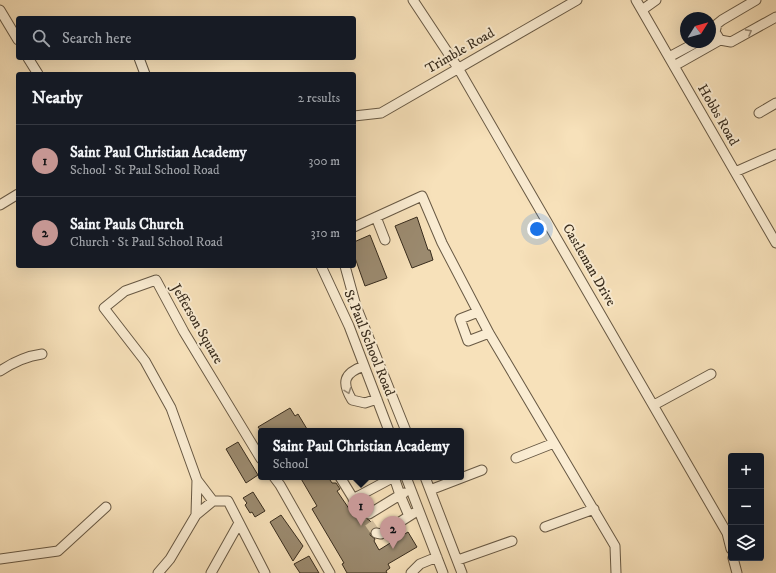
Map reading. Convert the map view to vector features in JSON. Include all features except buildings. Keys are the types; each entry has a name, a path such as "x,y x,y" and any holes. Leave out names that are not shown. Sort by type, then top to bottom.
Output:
{"street":[{"name":"Castleman Drive","path":"413,0 458,68 654,405 728,537"},
{"name":"Trimble Road","path":"356,116 381,113 577,0"},
{"name":"Hobbs Road","path":"636,0 735,172 775,238"},
{"path":"642,10 656,0"},
{"path":"716,30 717,24 722,20 756,0"},
{"path":"0,10 16,37"},
{"path":"716,35 732,42 776,17"},
{"path":"669,57 686,48"},
{"path":"674,66 698,48"},
{"path":"29,60 37,72"},
{"path":"140,60 144,72"},
{"path":"758,113 776,103"},
{"path":"735,172 776,154"},
{"path":"0,204 16,195"},
{"path":"356,226 422,196 442,243 489,333 594,508 615,546 616,573"},
{"path":"376,217 385,240"},
{"name":"St Paul School Road","path":"322,268 349,326 388,428"},
{"path":"346,268 356,306 405,428"},
{"name":"Jefferson Square","path":"196,515 196,480 171,408 145,361 104,308 125,291 156,280 184,332 258,454"},
{"path":"478,312 460,319 468,340 489,333"},
{"path":"0,372 12,363 33,355 42,354"},
{"path":"364,366 354,370 348,375 345,383 347,392 352,400 365,403 377,399"},
{"path":"654,405 711,374"},
{"path":"516,458 554,443"},
{"path":"464,477 482,470"},
{"name":"Jefferson Square","path":"196,480 213,501"},
{"path":"276,480 330,573"},
{"path":"344,480 369,514 411,490"},
{"path":"356,498 389,480"},
{"path":"395,480 409,516"},
{"path":"407,480 443,573"},
{"path":"426,480 462,573"},
{"path":"430,490 456,480"},
{"path":"356,498 360,512"},
{"path":"158,573 170,559 196,515 213,501 228,501 265,573"},
{"path":"0,559 58,551 106,507"},
{"path":"545,527 594,508"},
{"path":"376,533 381,534 419,510"},
{"path":"211,573 239,522"},
{"path":"458,560 512,541"},
{"path":"412,573 420,564 437,557"},
{"path":"734,561 737,573"}],"tunnel":[{"path":"361,512 376,533"}],"place":[{"name":"Saint Paul Christian Academy","path":"361,526"},
{"name":"Saint Pauls Church","path":"393,549"}]}
